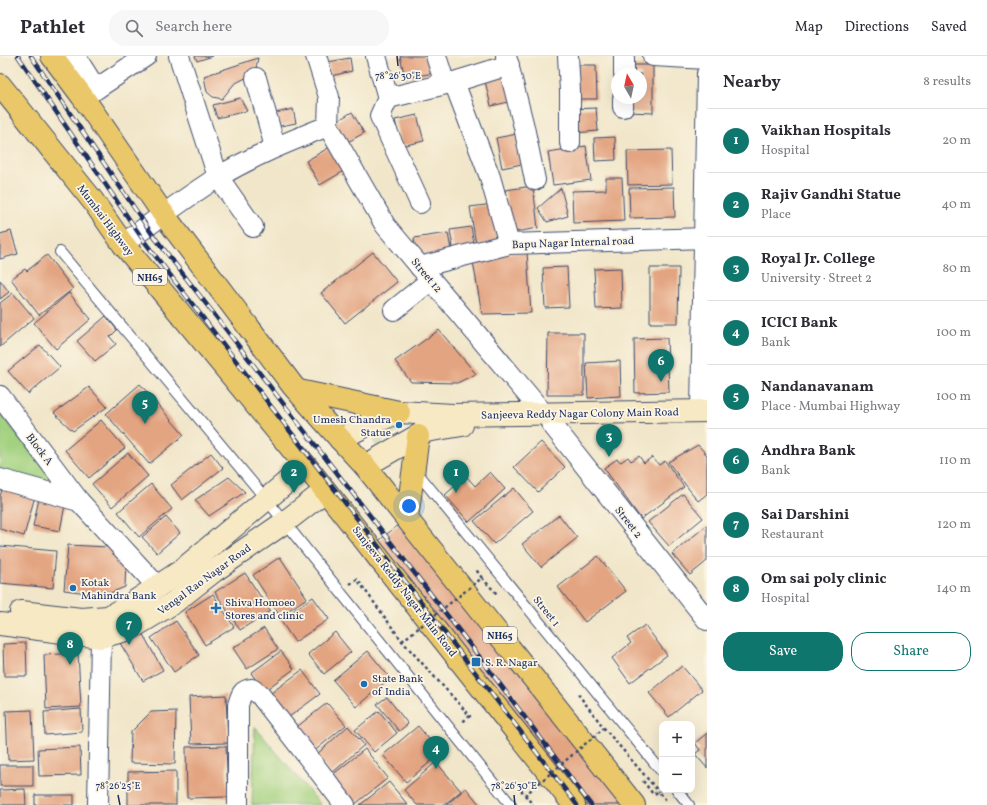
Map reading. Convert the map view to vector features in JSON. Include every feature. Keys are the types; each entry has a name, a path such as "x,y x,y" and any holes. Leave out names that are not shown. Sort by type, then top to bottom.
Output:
{"highway":[{"name":"NH65","path":"52,56 89,92 164,215 299,391 365,466 634,805"},
{"name":"Mumbai Highway","path":"0,84 93,201 123,244 306,466"},
{"path":"299,391 415,423 413,466 407,519"},
{"name":"NH65","path":"306,466 325,491"},
{"name":"Sanjeeva Reddy Nagar Main Road","path":"325,491 574,805"}],"main road":[{"name":"Sanjeeva Reddy Nagar Colony Main Road","path":"365,466 415,423 453,415 547,418 704,412"},
{"name":"Sanjeeva Reddy Nagar Colony Main Road","path":"415,423 454,425 506,423 547,418"},
{"path":"340,439 364,426 415,423"},
{"name":"Vengal Rao Nagar Road","path":"0,609 81,619 108,617 128,606 181,571 306,466"},
{"name":"Vengal Rao Nagar Road","path":"0,624 101,637 130,629 173,603 214,571 285,522 325,491"}],"street":[{"path":"75,56 89,92 141,57"},
{"path":"179,56 218,177 253,227"},
{"path":"123,244 218,177 274,147 328,126 329,97 316,56"},
{"path":"376,56 388,98 380,116 420,203"},
{"path":"436,56 450,83 490,177 509,244"},
{"path":"568,56 570,143"},
{"path":"624,56 624,68"},
{"path":"653,56 707,59"},
{"path":"388,98 450,83 508,60 535,180"},
{"path":"704,412 707,74"},
{"path":"256,78 274,147"},
{"name":"Street 12","path":"328,126 382,220 547,418"},
{"name":"Bapu Nagar Internal road","path":"426,274 509,244 706,238"},
{"path":"394,310 426,274"},
{"name":"Block A","path":"0,396 79,501 157,586"},
{"name":"Street 2","path":"547,418 707,620"},
{"path":"0,479 79,501"},
{"path":"98,805 101,637"},
{"path":"238,805 238,705 242,693 246,689 252,689 260,695 345,805"}],"lane":[{"path":"60,252 285,522 511,805"},
{"name":"Street 1","path":"413,466 659,768"},
{"path":"679,793 689,805"}],"path":[{"path":"402,641 482,578 472,564"},
{"path":"357,579 402,641 470,716"},
{"path":"575,690 604,728 659,792"},
{"path":"525,795 604,728"},
{"path":"521,790 533,805"}],"green space":[{"path":"0,413 63,490 0,473"},
{"path":"402,420 407,426 376,445 373,441"},
{"path":"255,727 321,805 252,805"}],"building":[{"path":"195,56 213,56 197,61"},
{"path":"400,56 430,56 434,73 405,78"},
{"path":"258,58 255,73 234,84 222,99 213,97 207,92 204,76"},
{"path":"350,58 352,71 331,76 328,62"},
{"path":"576,65 596,65 597,99 576,99"},
{"path":"630,65 653,65 653,113 629,112 629,104 647,104 647,68 630,68"},
{"path":"506,71 513,101 491,106 484,77"},
{"path":"240,98 247,111 217,118 213,105"},
{"path":"596,108 598,131 574,133 572,109"},
{"path":"293,109 296,123 270,128 267,115"},
{"path":"352,112 364,133 346,143 334,123"},
{"path":"417,115 424,141 401,146 395,120"},
{"path":"517,134 522,164 502,168 496,138"},
{"path":"615,137 616,160 595,161 594,138"},
{"path":"335,144 349,168 320,185 306,161"},
{"path":"586,146 591,180 553,185 548,152"},
{"path":"671,150 672,184 628,185 627,151"},
{"path":"606,178 622,178 624,221 573,223 572,191 606,190"},
{"path":"533,186 538,228 510,233 505,190"},
{"path":"674,187 675,217 630,218 629,188"},
{"path":"561,188 568,216 547,222 538,208"},
{"path":"493,204 499,242 476,245 470,207"},
{"path":"471,227 475,250 454,253 450,230"},
{"path":"11,231 18,254 0,259 0,234"},
{"path":"448,233 452,256 418,262 414,238"},
{"path":"373,252 397,282 345,323 321,293"},
{"path":"527,252 531,313 482,314 472,256"},
{"path":"47,255 73,289 39,315 11,279 25,269 27,271"},
{"path":"567,267 569,307 545,308 543,268"},
{"path":"621,268 622,308 596,309 594,269"},
{"path":"650,268 679,268 678,323 650,323"},
{"path":"0,280 9,292 0,299"},
{"path":"13,293 34,318 0,347 0,303"},
{"path":"69,293 91,319 56,349 34,323"},
{"path":"106,316 117,330 110,337 116,344 95,361 77,341"},
{"path":"439,330 476,374 457,383 411,382 395,361"},
{"path":"548,333 584,333 584,395 547,395"},
{"path":"667,338 669,392 635,393 634,339"},
{"path":"40,345 60,367 28,394 8,371"},
{"path":"620,361 621,396 588,398 586,363"},
{"path":"140,384 184,435 149,464 106,414"},
{"path":"89,387 107,407 73,431 54,413"},
{"path":"101,420 125,448 89,478 65,450"},
{"path":"541,442 565,467 538,492 514,467"},
{"path":"698,445 707,455 707,494 698,501 668,462"},
{"path":"128,453 148,476 112,507 92,484"},
{"path":"211,453 223,468 182,500 171,485"},
{"path":"639,456 644,463 652,457 659,465 665,461 684,487 641,519 604,468 617,459 621,462 628,457 631,461"},
{"path":"490,472 505,489 469,522 445,495 466,476 475,486"},
{"path":"229,477 245,492 209,516 195,500"},
{"path":"151,484 172,509 139,537 118,512"},
{"path":"3,487 35,496 24,536 0,529 0,496"},
{"path":"514,488 533,511 494,544 474,521"},
{"path":"683,494 703,518 669,546 648,522"},
{"path":"39,499 65,505 60,531 33,526"},
{"path":"559,515 577,538 541,567 522,544"},
{"path":"166,517 180,533 157,553 142,537"},
{"path":"407,518 629,805 566,805 362,554"},
{"path":"707,525 707,561 690,575 672,554"},
{"path":"68,545 108,547 126,558 125,587 110,593 96,594 64,590"},
{"path":"0,546 56,551 53,588 0,583"},
{"path":"598,556 626,591 585,622 558,587"},
{"path":"280,557 307,598 280,616 253,575"},
{"path":"245,573 270,611 240,630 215,592"},
{"path":"213,594 234,627 205,645 185,612"},
{"path":"313,597 329,619 295,642 280,620"},
{"path":"176,621 199,655 174,672 151,638"},
{"path":"645,625 667,655 630,683 612,658 631,643 627,638"},
{"path":"264,628 278,649 247,669 233,648"},
{"path":"141,631 163,670 143,681 120,643"},
{"path":"335,632 351,652 324,674 308,654"},
{"path":"26,643 27,676 4,676 3,644"},
{"path":"281,651 294,669 264,691 251,673"},
{"path":"368,651 390,678 356,707 333,680"},
{"path":"78,653 81,707 46,709 44,655"},
{"path":"682,666 702,690 669,717 649,693"},
{"path":"302,670 320,694 285,720 267,696"},
{"path":"226,695 228,743 191,744 189,697"},
{"path":"387,697 408,724 399,731 377,704"},
{"path":"327,703 346,725 312,753 293,730"},
{"path":"81,709 82,732 45,735 44,712"},
{"path":"32,710 34,759 8,760 6,711"},
{"path":"176,711 175,764 130,763 131,732 151,712"},
{"path":"379,711 397,733 374,752 355,730"},
{"path":"348,726 364,745 331,774 315,756"},
{"path":"418,726 441,753 406,782 383,755"},
{"path":"707,733 707,768 695,754 700,750 695,743"},
{"path":"226,746 228,797 187,798 186,747"},
{"path":"80,747 81,775 39,776 38,749"},
{"path":"365,749 388,778 354,805 331,776"},
{"path":"436,762 461,791 444,805 417,805 404,790"},
{"path":"0,765 33,765 33,786 0,786"},
{"path":"176,771 176,805 128,805 128,772"},
{"path":"389,782 408,805 360,805"},
{"path":"466,788 480,805 446,805"},
{"path":"25,789 26,805 0,805 0,790"},
{"path":"35,795 74,795 74,805 35,805"}],"railway":[{"path":"18,56 144,241 577,805"},
{"path":"31,56 152,234 481,659 591,805"}],"place":[{"name":"Andhra Bank","path":"661,382"},
{"name":"Nandanavanam","path":"145,424"},
{"name":"Umesh Chandra Statue","path":"399,425"},
{"name":"Royal Jr. College","path":"609,457"},
{"name":"Rajiv Gandhi Statue","path":"294,493"},
{"name":"Vaikhan Hospitals","path":"456,493"},
{"name":"Kotak Mahindra Bank","path":"73,588"},
{"name":"Shiva Homoeo Stores and clinic","path":"216,608"},
{"name":"Sai Darshini","path":"129,645"},
{"name":"S. R. Nagar","path":"476,662"},
{"name":"Om sai poly clinic","path":"70,665"},
{"name":"State Bank of India","path":"364,684"},
{"name":"ICICI Bank","path":"436,769"}]}
